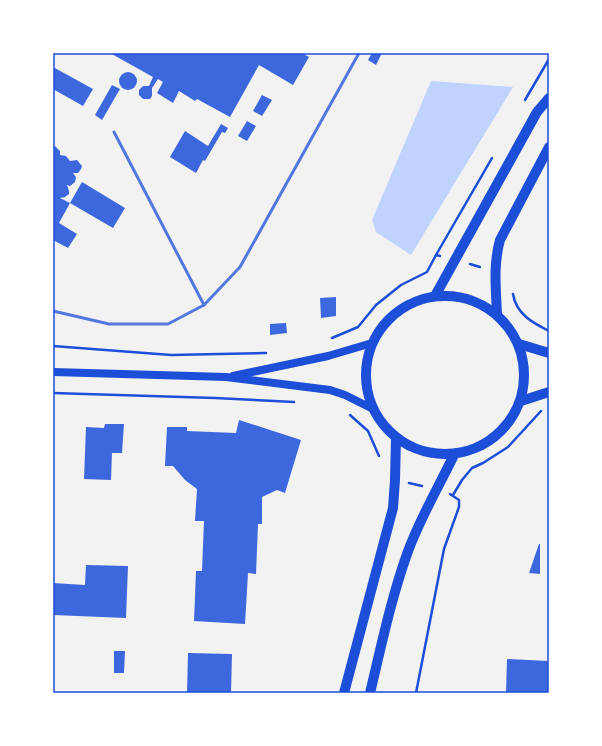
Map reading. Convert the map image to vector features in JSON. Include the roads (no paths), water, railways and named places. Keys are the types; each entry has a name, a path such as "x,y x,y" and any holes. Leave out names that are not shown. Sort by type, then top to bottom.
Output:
{"main road":[{"path":"436,296 454,260 537,112 549,98"},
{"path":"497,315 495,270 496,254 500,240 549,147"},
{"path":"436,296 464,298 481,304 497,315 509,327 519,344 523,356 525,378 521,401 516,412 501,432 484,445 467,452 454,455 427,453 411,448 396,438 386,429 373,409 368,397 366,382 366,367 372,343 384,324 400,310 416,301 436,296"},
{"path":"226,377 328,356 372,343"},
{"path":"519,344 549,353"},
{"path":"53,372 226,377 330,390 345,395 373,409"},
{"path":"521,401 549,392"},
{"path":"344,693 393,508 396,480 396,438"},
{"path":"370,693 407,555 417,529 454,455"}],"lane":[{"path":"53,311 108,324 168,324 204,305 240,267 359,53"},
{"path":"114,132 204,305"}],"water":[{"path":"431,81 513,87 411,255 376,232 372,220"}]}
